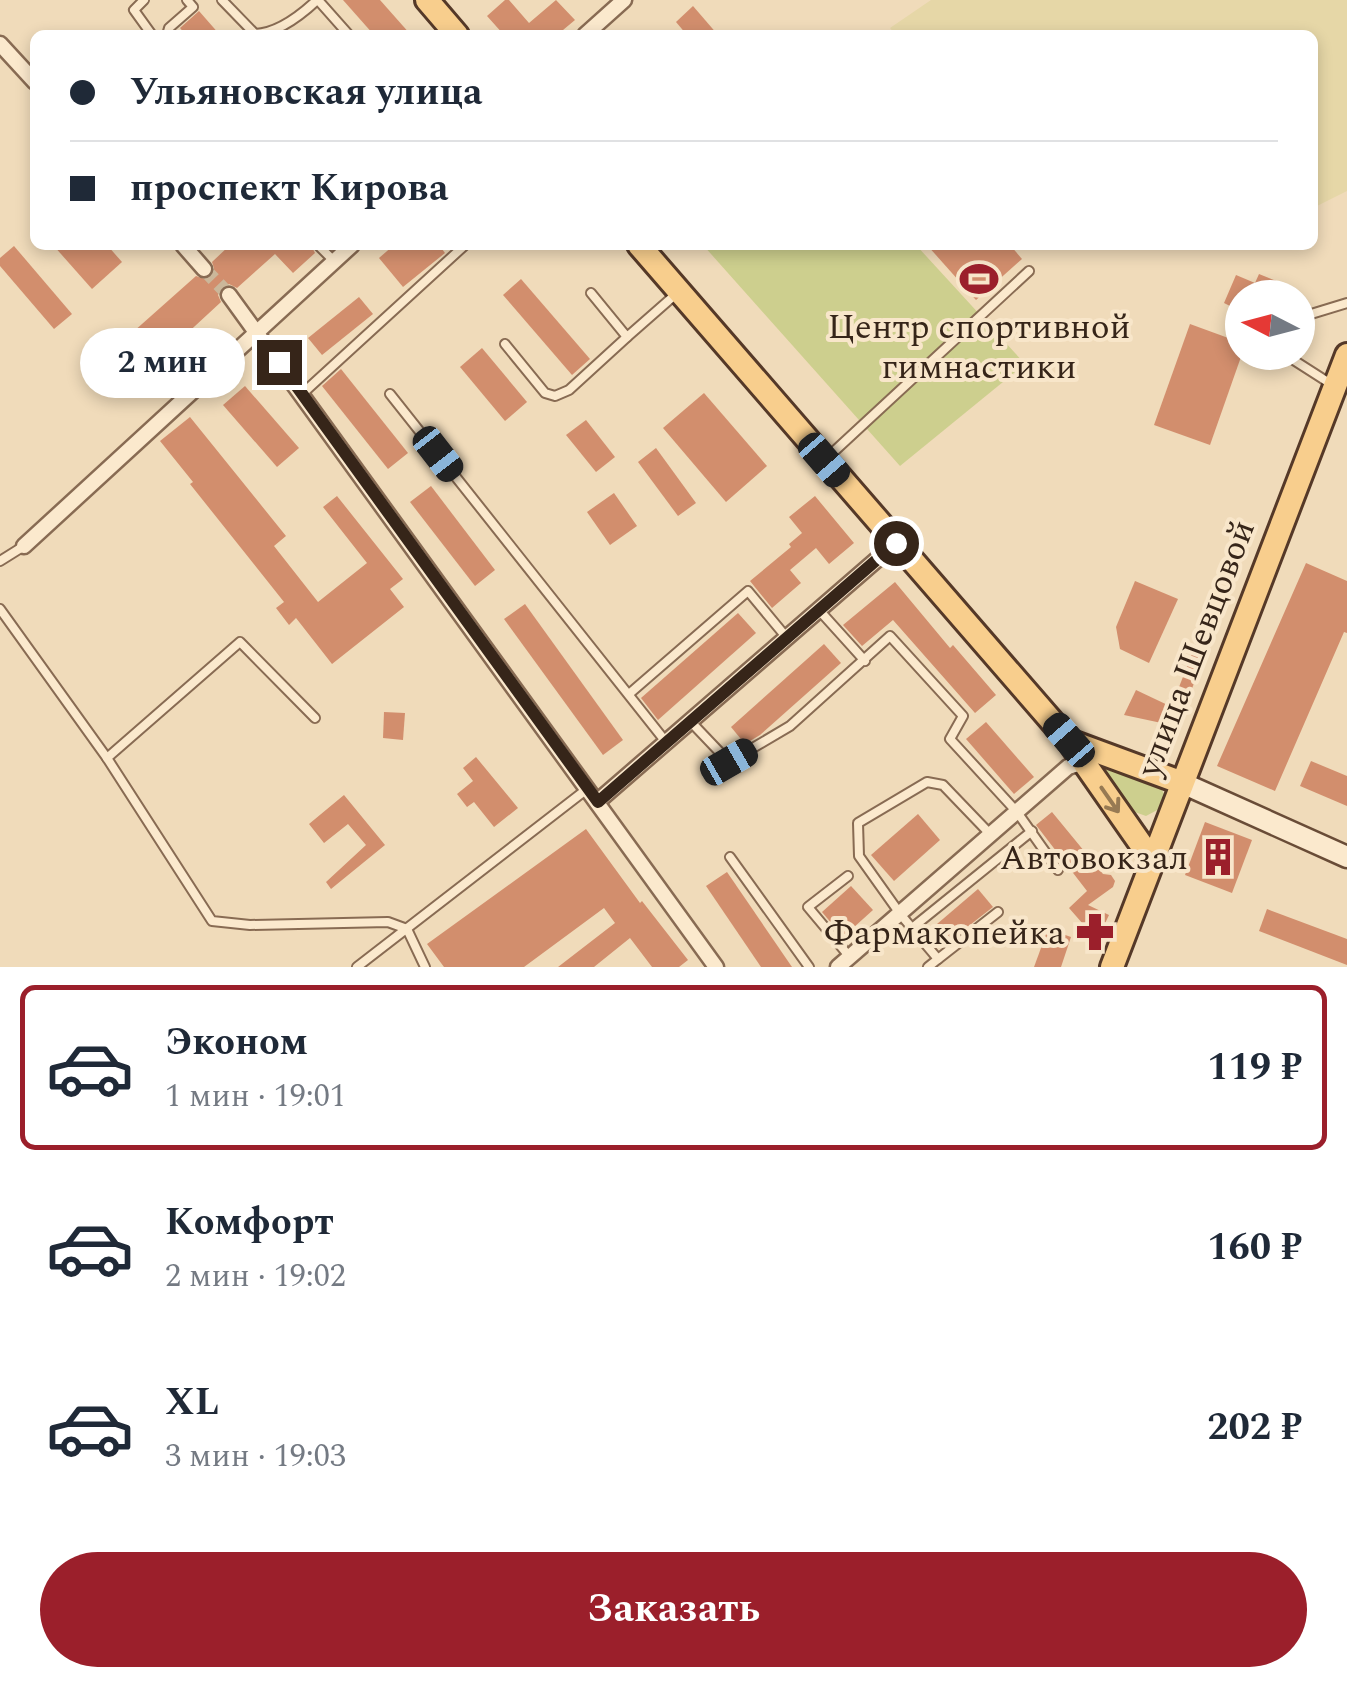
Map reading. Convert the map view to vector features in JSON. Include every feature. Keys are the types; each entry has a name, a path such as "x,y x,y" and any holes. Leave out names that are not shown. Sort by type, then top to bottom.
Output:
{"main road":[{"path":"427,0 453,30"},
{"path":"643,250 1069,740 1152,860"},
{"name":"улица Шевцовой","path":"1112,967 1347,356"},
{"path":"1069,740 1180,782"}],"street":[{"path":"591,30 624,0"},
{"path":"0,44 30,77"},
{"path":"188,250 204,268"},
{"path":"24,546 346,250"},
{"path":"229,295 716,967"},
{"path":"598,802 896,543"},
{"path":"843,962 1068,767 1084,762"},
{"path":"1180,782 1347,857"}],"lane":[{"path":"144,0 134,10 148,30"},
{"path":"168,30 190,4 202,0"},
{"path":"222,0 251,30"},
{"path":"272,30 318,0 345,30"},
{"path":"323,250 334,261"},
{"path":"302,394 460,250"},
{"path":"824,460 1029,271"},
{"path":"505,344 545,392 554,396 569,390 680,292"},
{"path":"591,293 627,337"},
{"path":"1315,313 1347,303"},
{"path":"1310,370 1335,386"},
{"path":"390,394 666,742"},
{"path":"0,561 24,546"},
{"path":"629,694 748,591 787,638"},
{"path":"0,608 107,758 212,922 250,926 388,922 406,929 425,967"},
{"path":"819,610 865,661"},
{"path":"690,721 729,762 790,726 890,636 963,716 950,738 1017,812 1058,870"},
{"path":"107,758 240,642 315,718"},
{"path":"938,959 859,856 858,823 927,782 943,786 991,834"},
{"path":"357,967 588,788"},
{"path":"912,928 1032,831"},
{"path":"730,857 809,967"},
{"path":"843,962 808,907 848,876"},
{"path":"928,967 998,912"}],"shaded area":[{"path":"931,0 1347,0 1347,191 1318,206 1318,30 890,28"}],"green space":[{"path":"707,250 921,250 1025,364 900,466"},
{"path":"1091,756 1160,786 1164,794 1161,808 1146,816 1129,810"}],"building":[{"path":"343,0 380,0 407,30 370,30"},
{"path":"509,0 529,23 556,0 575,20 563,30 500,30 487,16"},
{"path":"693,6 714,30 683,30 676,22"},
{"path":"199,11 216,30 182,30"},
{"path":"14,246 72,314 54,329 0,266 0,258"},
{"path":"57,250 111,250 122,262 92,289"},
{"path":"225,250 315,253 293,273 275,254 237,288 229,284 222,287 218,295 221,302 182,338 199,357 175,379 133,332 196,276 212,276 212,262"},
{"path":"388,250 445,253 403,287 379,258"},
{"name":"Центр спортивной гимнастики","path":"931,250 1014,250 1022,259 976,300"},
{"path":"521,279 590,359 572,375 503,295"},
{"path":"359,297 373,314 322,355 308,338"},
{"path":"1190,324 1225,337 1225,370 1236,370 1210,445 1154,425"},
{"path":"482,348 527,402 505,421 460,367"},
{"path":"341,369 408,453 388,469 322,386"},
{"path":"245,386 299,448 277,467 223,405"},
{"path":"704,393 767,466 726,502 663,428"},
{"path":"190,417 286,536 274,546 318,602 367,563 323,507 337,496 403,579 390,589 404,607 332,664 296,618 289,625 276,608 284,602 160,441"},
{"path":"586,420 615,457 596,472 566,435"},
{"path":"656,448 696,503 678,516 638,462"},
{"path":"431,486 495,570 475,586 410,502"},
{"path":"614,493 637,526 610,545 587,512"},
{"path":"815,496 854,543 829,564 816,548 790,570 801,583 772,608 750,581 802,533 789,517"},
{"path":"1306,563 1347,581 1347,633 1344,632 1275,791 1217,766"},
{"path":"1135,581 1178,599 1149,663 1120,649 1116,627"},
{"path":"895,582 996,695 975,713 893,620 862,646 843,625"},
{"path":"525,604 623,740 603,755 504,619"},
{"path":"738,613 756,633 658,720 641,698"},
{"path":"1204,623 1216,627 1184,709 1172,705"},
{"path":"824,644 841,663 745,744 731,727"},
{"path":"1136,690 1174,708 1171,725 1124,715"},
{"path":"384,712 405,713 403,740 383,738"},
{"path":"986,722 1034,777 1014,794 966,739"},
{"path":"476,757 518,808 494,827 474,802 467,807 457,794 473,781 463,768"},
{"path":"1311,761 1347,776 1347,806 1300,786"},
{"path":"344,795 385,845 331,889 326,882 366,845 348,824 324,843 309,824"},
{"path":"1052,812 1103,874 1111,875 1115,881 1113,887 1088,905 1109,915 1097,940 1069,908 1087,891 1036,825"},
{"path":"918,814 940,840 894,881 871,855"},
{"name":"Автовокзал","path":"1205,822 1252,840 1232,893 1185,875"},
{"path":"586,829 688,960 679,967 652,967 630,938 594,967 558,967 615,923 604,908 524,967 444,967 427,944"},
{"path":"727,872 792,967 761,967 706,886"},
{"path":"851,886 873,910 843,937 822,912"},
{"path":"978,889 993,907 943,946 930,930"},
{"path":"1267,909 1347,939 1347,965 1259,931"},
{"path":"1048,929 1071,937 1061,967 1034,967"}],"tunnel":[{"path":"204,269 229,295"}],"place":[{"name":"Центр спортивной гимнастики","path":"979,279"},
{"name":"Автовокзал","path":"1218,857"},
{"name":"Фармакопейка","path":"1095,932"}],"route":[{"path":"279,362 598,802 896,543"}]}
